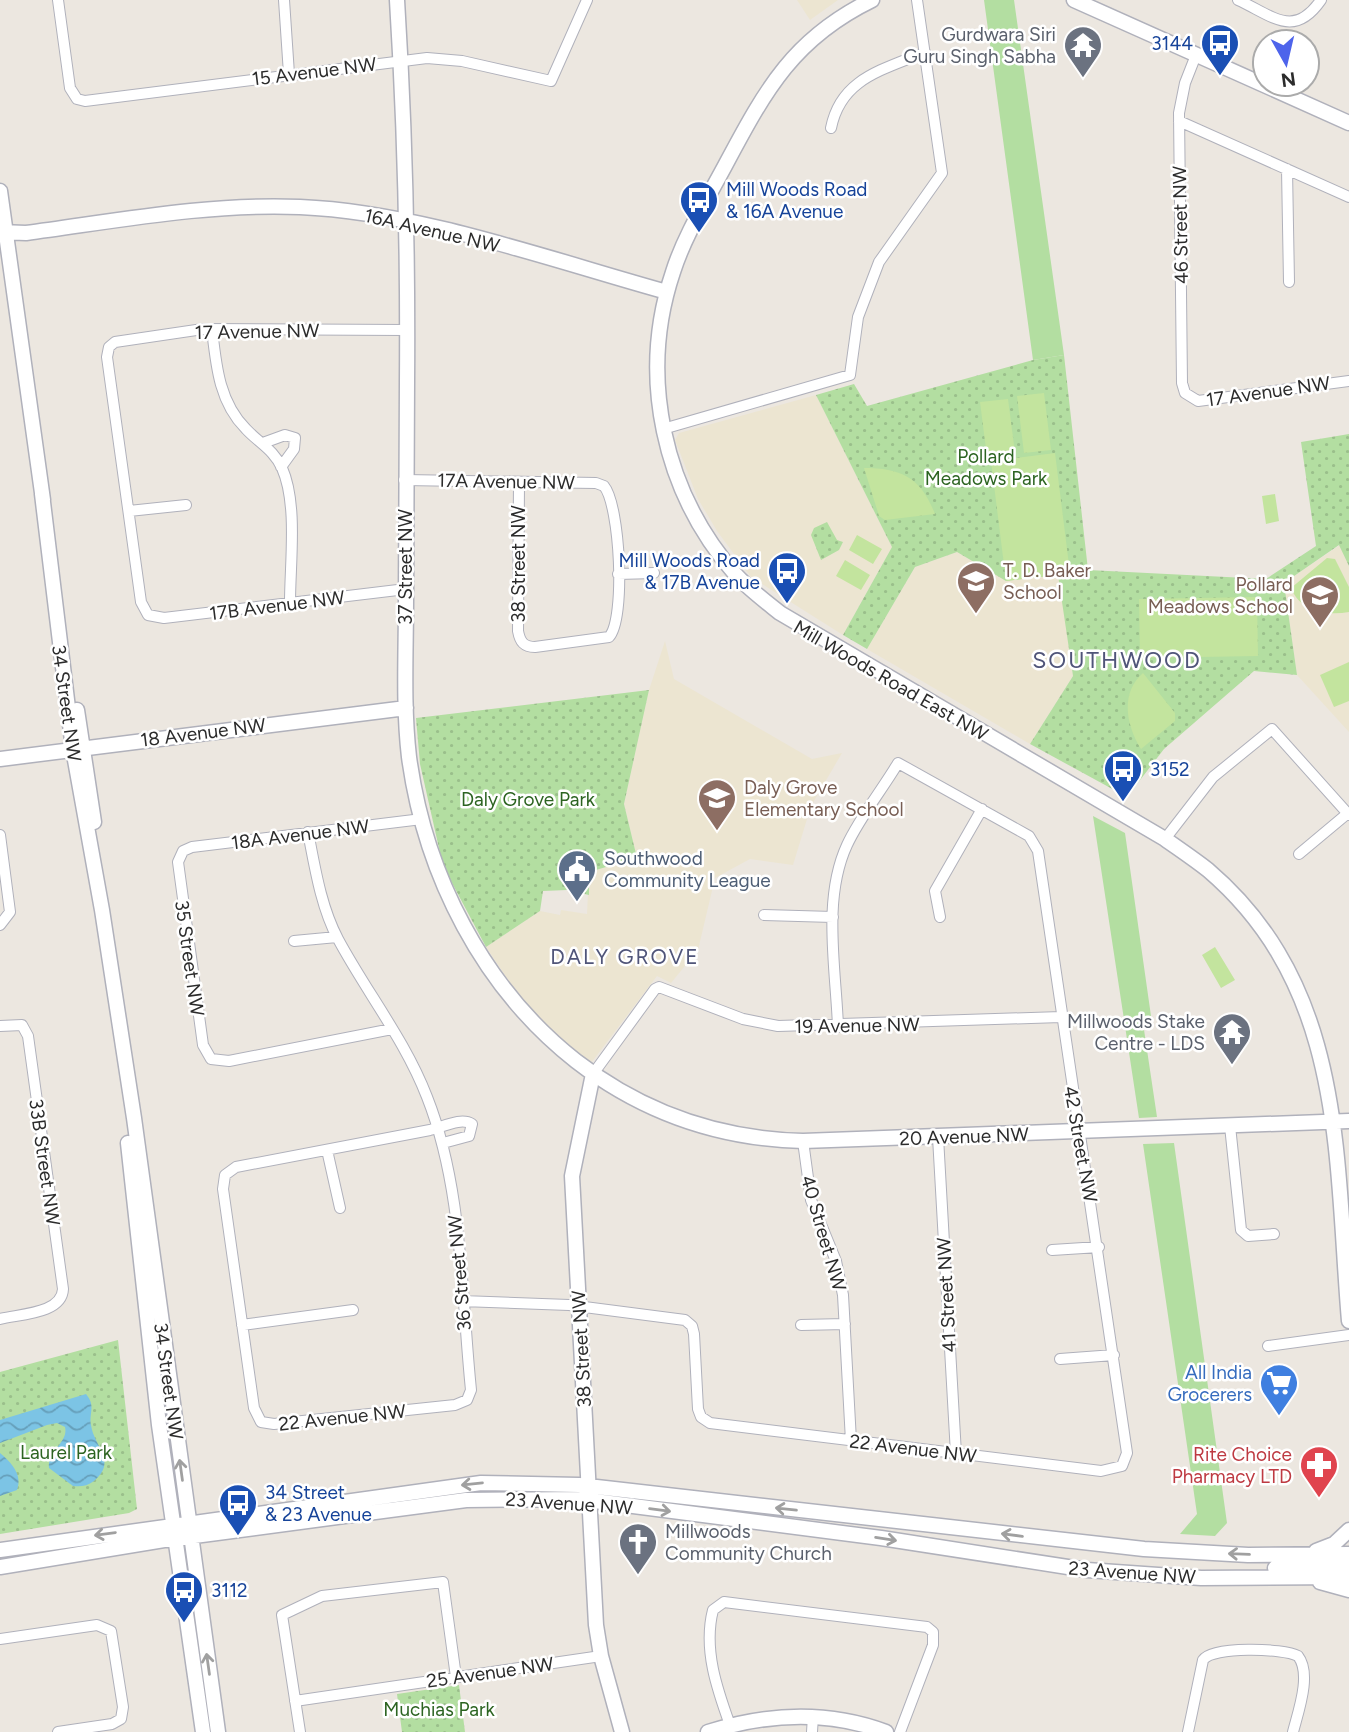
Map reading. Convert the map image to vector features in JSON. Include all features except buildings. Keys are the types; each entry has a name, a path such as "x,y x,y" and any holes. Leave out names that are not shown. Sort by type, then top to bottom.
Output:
{"street":[{"name":"15 Avenue NW","path":"58,0 70,89 76,99 91,100 401,60 451,60 551,81 587,0"},
{"path":"284,0 289,74"},
{"name":"37 Street NW","path":"397,0 408,221 404,480 406,708 409,757 422,819 451,902 486,964 513,1003 556,1045 593,1074"},
{"name":"Mill Woods Road East NW","path":"872,0 814,36 774,79 692,227 667,292 656,361 663,429 685,497 707,538 736,575 780,613 1164,839 1224,885 1256,920 1279,954 1302,997 1320,1049 1332,1122 1349,1321"},
{"path":"663,429 850,375 858,317 879,262 942,173 917,0"},
{"path":"1074,0 1349,123"},
{"path":"1238,0 1283,21 1295,22 1303,21 1321,0"},
{"path":"831,128 835,107 841,98 864,79 925,52"},
{"name":"46 Street NW","path":"1187,396 1182,383 1179,121 1182,90 1196,55"},
{"path":"1179,121 1349,197"},
{"path":"1287,169 1289,282"},
{"name":"34 Street NW","path":"0,191 3,238 120,1030 218,1732"},
{"name":"16A Avenue NW","path":"3,238 215,209 264,206 325,209 408,221 667,292"},
{"path":"212,329 221,386 228,406 243,426 263,443 281,467 289,492 290,603"},
{"name":"17 Avenue NW","path":"129,511 107,357 109,347 120,341 212,329 407,330"},
{"name":"17 Avenue NW","path":"1187,396 1198,401 1349,381"},
{"path":"263,443 285,435 295,438 294,449 281,467"},
{"name":"17A Avenue NW","path":"404,480 596,482 606,488 616,527 618,574"},
{"name":"38 Street NW","path":"519,482 518,631 524,644 535,647 603,640 612,634 617,618 618,574"},
{"path":"129,511 186,505"},
{"name":"17B Avenue NW","path":"129,511 141,602 148,615 164,618 406,589"},
{"path":"618,574 654,573"},
{"name":"18 Avenue NW","path":"0,759 406,708"},
{"path":"1164,839 1213,777 1272,729 1348,814 1299,854"},
{"path":"838,1027 833,917 836,878 847,845 898,763 982,809 935,891 940,916"},
{"name":"42 Street NW","path":"982,809 1029,836 1038,851 1078,1132 1099,1247 1114,1355 1127,1453 1122,1466"},
{"name":"18A Avenue NW","path":"180,854 192,847 422,819"},
{"name":"36 Street NW","path":"309,832 317,883 337,937 420,1080 443,1143 453,1199 471,1390 465,1402"},
{"path":"0,835 9,917 0,925"},
{"name":"35 Street NW","path":"180,854 178,870 203,1045 211,1059 229,1061 392,1029"},
{"path":"764,915 833,917"},
{"path":"294,940 337,937"},
{"name":"38 Street NW","path":"622,1732 601,1656 594,1603 572,1176 593,1074 654,989 659,987"},
{"name":"19 Avenue NW","path":"659,987 743,1019 778,1026 838,1027 1061,1017"},
{"name":"33B Street NW","path":"0,1026 22,1025 28,1036 63,1289 61,1300 48,1308 0,1319"},
{"name":"34 Street NW","path":"120,1030 140,1261 174,1532 203,1732"},
{"name":"20 Avenue NW","path":"593,1074 640,1104 700,1126 749,1138 803,1141 1349,1121"},
{"path":"354,1310 242,1325 223,1189 225,1175 236,1167 463,1121 472,1124 469,1136 443,1143"},
{"path":"1230,1126 1241,1230 1248,1236 1274,1234"},
{"name":"41 Street NW","path":"938,1137 956,1454"},
{"name":"40 Street NW","path":"803,1141 811,1200 839,1270 845,1324 851,1441"},
{"path":"327,1150 340,1208"},
{"path":"1052,1250 1099,1247"},
{"path":"462,1301 579,1306"},
{"name":"22 Avenue NW","path":"579,1306 678,1318 692,1326 698,1409 704,1419 714,1424 1101,1471 1122,1466"},
{"path":"801,1325 845,1324"},
{"name":"22 Avenue NW","path":"242,1325 255,1413 261,1422 274,1424 465,1402"},
{"path":"1268,1346 1349,1335"},
{"path":"1060,1359 1114,1355"},
{"name":"23 Avenue NW","path":"0,1550 190,1530 481,1483 1144,1549 1349,1554"},
{"name":"23 Avenue NW","path":"590,1494 1036,1564 1201,1578 1349,1577"},
{"path":"1307,1555 1334,1544 1349,1530"},
{"name":"23 Avenue NW","path":"0,1567 174,1532"},
{"path":"1201,1578 1255,1569 1349,1563"},
{"path":"1298,1577 1349,1590"},
{"path":"300,1732 282,1615 321,1596 443,1582 456,1677"},
{"path":"730,1725 714,1678 711,1651 711,1617 717,1604 730,1602 919,1624 933,1632 933,1646 900,1732"},
{"path":"0,1639 97,1625 109,1628 113,1637 124,1707 121,1719 112,1724 58,1732"},
{"path":"1188,1732 1203,1660 1209,1653 1287,1652 1298,1656 1303,1666 1303,1687 1293,1732"},
{"name":"25 Avenue NW","path":"295,1701 601,1656"},
{"path":"812,1732 813,1716"},
{"path":"708,1732 767,1718 813,1716 849,1721 886,1732"}],"shaded area":[{"path":"797,0 838,0 810,20"},
{"path":"816,395 892,547 843,635 751,577 717,531 698,499 675,440 679,433"},
{"name":"Pollard Meadows School","path":"1340,545 1349,566 1349,732 1297,675 1284,583"},
{"name":"T. D. Baker School","path":"957,552 1006,581 1059,574 1073,676 1030,744 867,649 915,567"},
{"name":"Daly Grove Elementary School","path":"665,641 674,679 812,759 842,753 811,806 793,865 750,859 715,878 698,950 671,983 657,976 591,1063 551,1030 519,996 486,947 540,911 560,915 561,910 587,914 589,872 637,858 624,804 649,690"}],"green space":[{"path":"984,0 1014,0 1064,355 1033,360"},
{"name":"Pollard Meadows Park","path":"1064,355 1088,570 1266,579 1316,546 1301,442 1349,434 1349,566 1339,545 1284,583 1297,675 1254,671 1164,749 1127,797 1030,744 1073,676 1058,575 1006,581 957,552 915,567 867,649 843,635 892,547 816,395 854,384 867,406 1033,360"},
{"path":"1044,393 1051,450 1024,453 1017,396"},
{"path":"1008,399 1015,453 987,457 980,402"},
{"path":"1055,453 1070,573 1006,581 991,461"},
{"path":"864,468 889,470 909,478 923,492 935,514 885,520 879,516"},
{"path":"1275,494 1279,521 1266,524 1262,496"},
{"path":"827,522 837,540 843,542 839,550 821,560 811,535 814,528"},
{"path":"857,535 882,549 873,564 849,550"},
{"path":"1327,558 1335,559 1349,587 1349,612 1331,613 1307,607 1291,588"},
{"path":"845,560 870,575 861,590 836,576"},
{"path":"1257,597 1258,656 1140,658 1139,599"},
{"path":"1349,662 1349,701 1334,707 1320,675"},
{"path":"1143,673 1175,713 1175,721 1141,749 1129,720 1128,700 1136,681"},
{"name":"Daly Grove Park","path":"649,690 624,804 637,858 589,872 589,895 567,890 543,891 540,911 486,947 443,866 420,764 416,718"},
{"path":"1093,816 1125,833 1152,1023 1143,1023 1157,1117 1139,1118"},
{"path":"1215,947 1235,980 1221,988 1202,955"},
{"path":"1174,1143 1227,1523 1215,1536 1180,1534 1197,1514 1143,1144"},
{"name":"Laurel Park","path":"118,1340 137,1509 129,1513 0,1534 0,1372"},
{"name":"Muchias Park","path":"459,1685 465,1732 402,1732 397,1694"}],"water":[{"path":"86,1394 91,1406 93,1433 104,1460 101,1474 91,1483 73,1486 49,1468 51,1457 65,1432 65,1427 57,1423 0,1443 0,1420"},
{"path":"0,1453 15,1469 18,1484 17,1490 0,1496"}],"place":[{"name":"3144","path":"1220,77"},
{"name":"Gurdwara Siri Guru Singh Sabha","path":"1083,79"},
{"name":"Mill Woods Road & 16A Avenue","path":"699,234"},
{"name":"Mill Woods Road & 17B Avenue","path":"787,605"},
{"name":"T. D. Baker School","path":"976,615"},
{"name":"Pollard Meadows School","path":"1320,629"},
{"name":"3152","path":"1123,803"},
{"name":"Daly Grove Elementary School","path":"717,832"},
{"name":"Southwood Community League","path":"577,903"},
{"name":"Millwoods Stake Centre - LDS","path":"1232,1066"},
{"name":"All India Grocerers","path":"1279,1417"},
{"name":"Rite Choice Pharmacy LTD","path":"1319,1499"},
{"name":"34 Street & 23 Avenue","path":"238,1537"},
{"name":"Millwoods Community Church","path":"638,1576"},
{"name":"3112","path":"184,1624"}],"district":[{"name":"SOUTHWOOD","path":"1117,660"},
{"name":"DALY GROVE","path":"625,957"}]}
